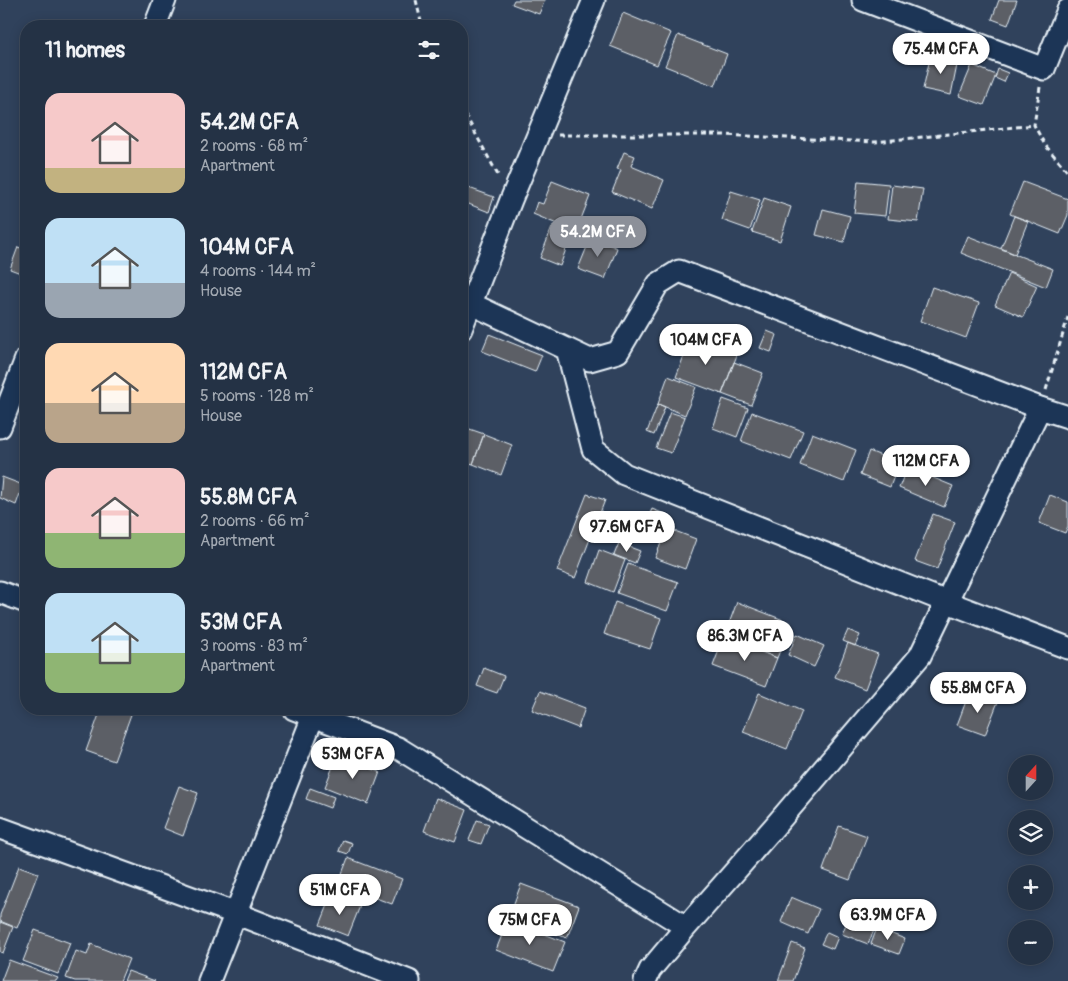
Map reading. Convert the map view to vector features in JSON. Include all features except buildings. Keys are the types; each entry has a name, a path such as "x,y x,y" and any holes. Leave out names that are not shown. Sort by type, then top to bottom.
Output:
{"street":[{"path":"157,20 165,0"},
{"path":"468,296 511,200 594,0"},
{"path":"863,0 1044,69 1068,10"},
{"path":"468,301 590,360 618,352 658,284 679,271 1068,417"},
{"path":"567,349 593,449 624,474 1068,648"},
{"path":"0,427 20,375"},
{"path":"645,981 650,970 686,927 920,656 1040,408"},
{"path":"0,592 20,600"},
{"path":"210,981 237,914 306,715"},
{"path":"317,715 398,748 686,927"},
{"path":"0,828 237,914 409,981"}],"path":[{"path":"416,0 421,20"},
{"path":"1044,69 1034,124 1045,145 1068,172"},
{"path":"468,120 511,200"},
{"path":"538,135 724,134 875,142 1034,124"},
{"path":"1040,408 1068,317"}]}
